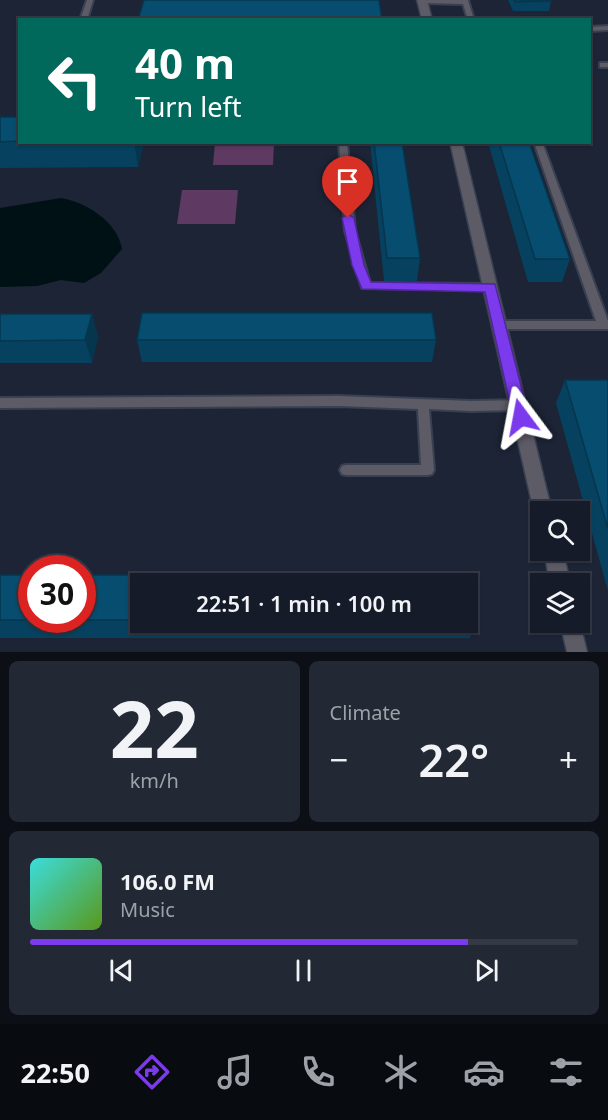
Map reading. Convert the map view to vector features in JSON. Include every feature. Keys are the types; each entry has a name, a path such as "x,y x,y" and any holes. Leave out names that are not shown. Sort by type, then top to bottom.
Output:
{"street":[{"path":"423,1 427,18"},
{"path":"456,144 540,501"},
{"path":"573,633 577,652"}],"lane":[{"path":"84,18 90,0"},
{"path":"423,1 465,1 470,18"},
{"path":"591,29 608,28"},
{"path":"343,144 350,231 358,265 366,286 490,288"},
{"path":"499,325 606,325 539,144"},
{"path":"0,403 159,401 518,405"},
{"path":"346,470 428,470 423,403"}],"shaded area":[{"path":"215,144 274,144 273,165 213,165"},
{"path":"182,190 238,190 235,224 177,224"},
{"path":"61,198 81,204 108,222 119,239 122,249 101,273 84,283 61,280 37,286 0,287 0,208"}],"building":[{"path":"144,0 379,0 382,18 139,18"},
{"path":"514,0 551,0 551,1 515,2"},
{"path":"0,117 18,117 18,141 0,142"},
{"path":"374,144 402,144 420,258 387,258"},
{"path":"500,144 530,144 570,259 535,259"},
{"path":"142,313 432,313 436,340 137,340"},
{"path":"0,314 92,314 85,340 0,341"},
{"path":"565,380 608,380 608,529"},
{"path":"0,575 18,575 18,620 0,620"},
{"path":"96,575 130,575 130,620 96,620"}],"route":[{"path":"348,218 358,265 366,286 490,288 521,417"}]}
